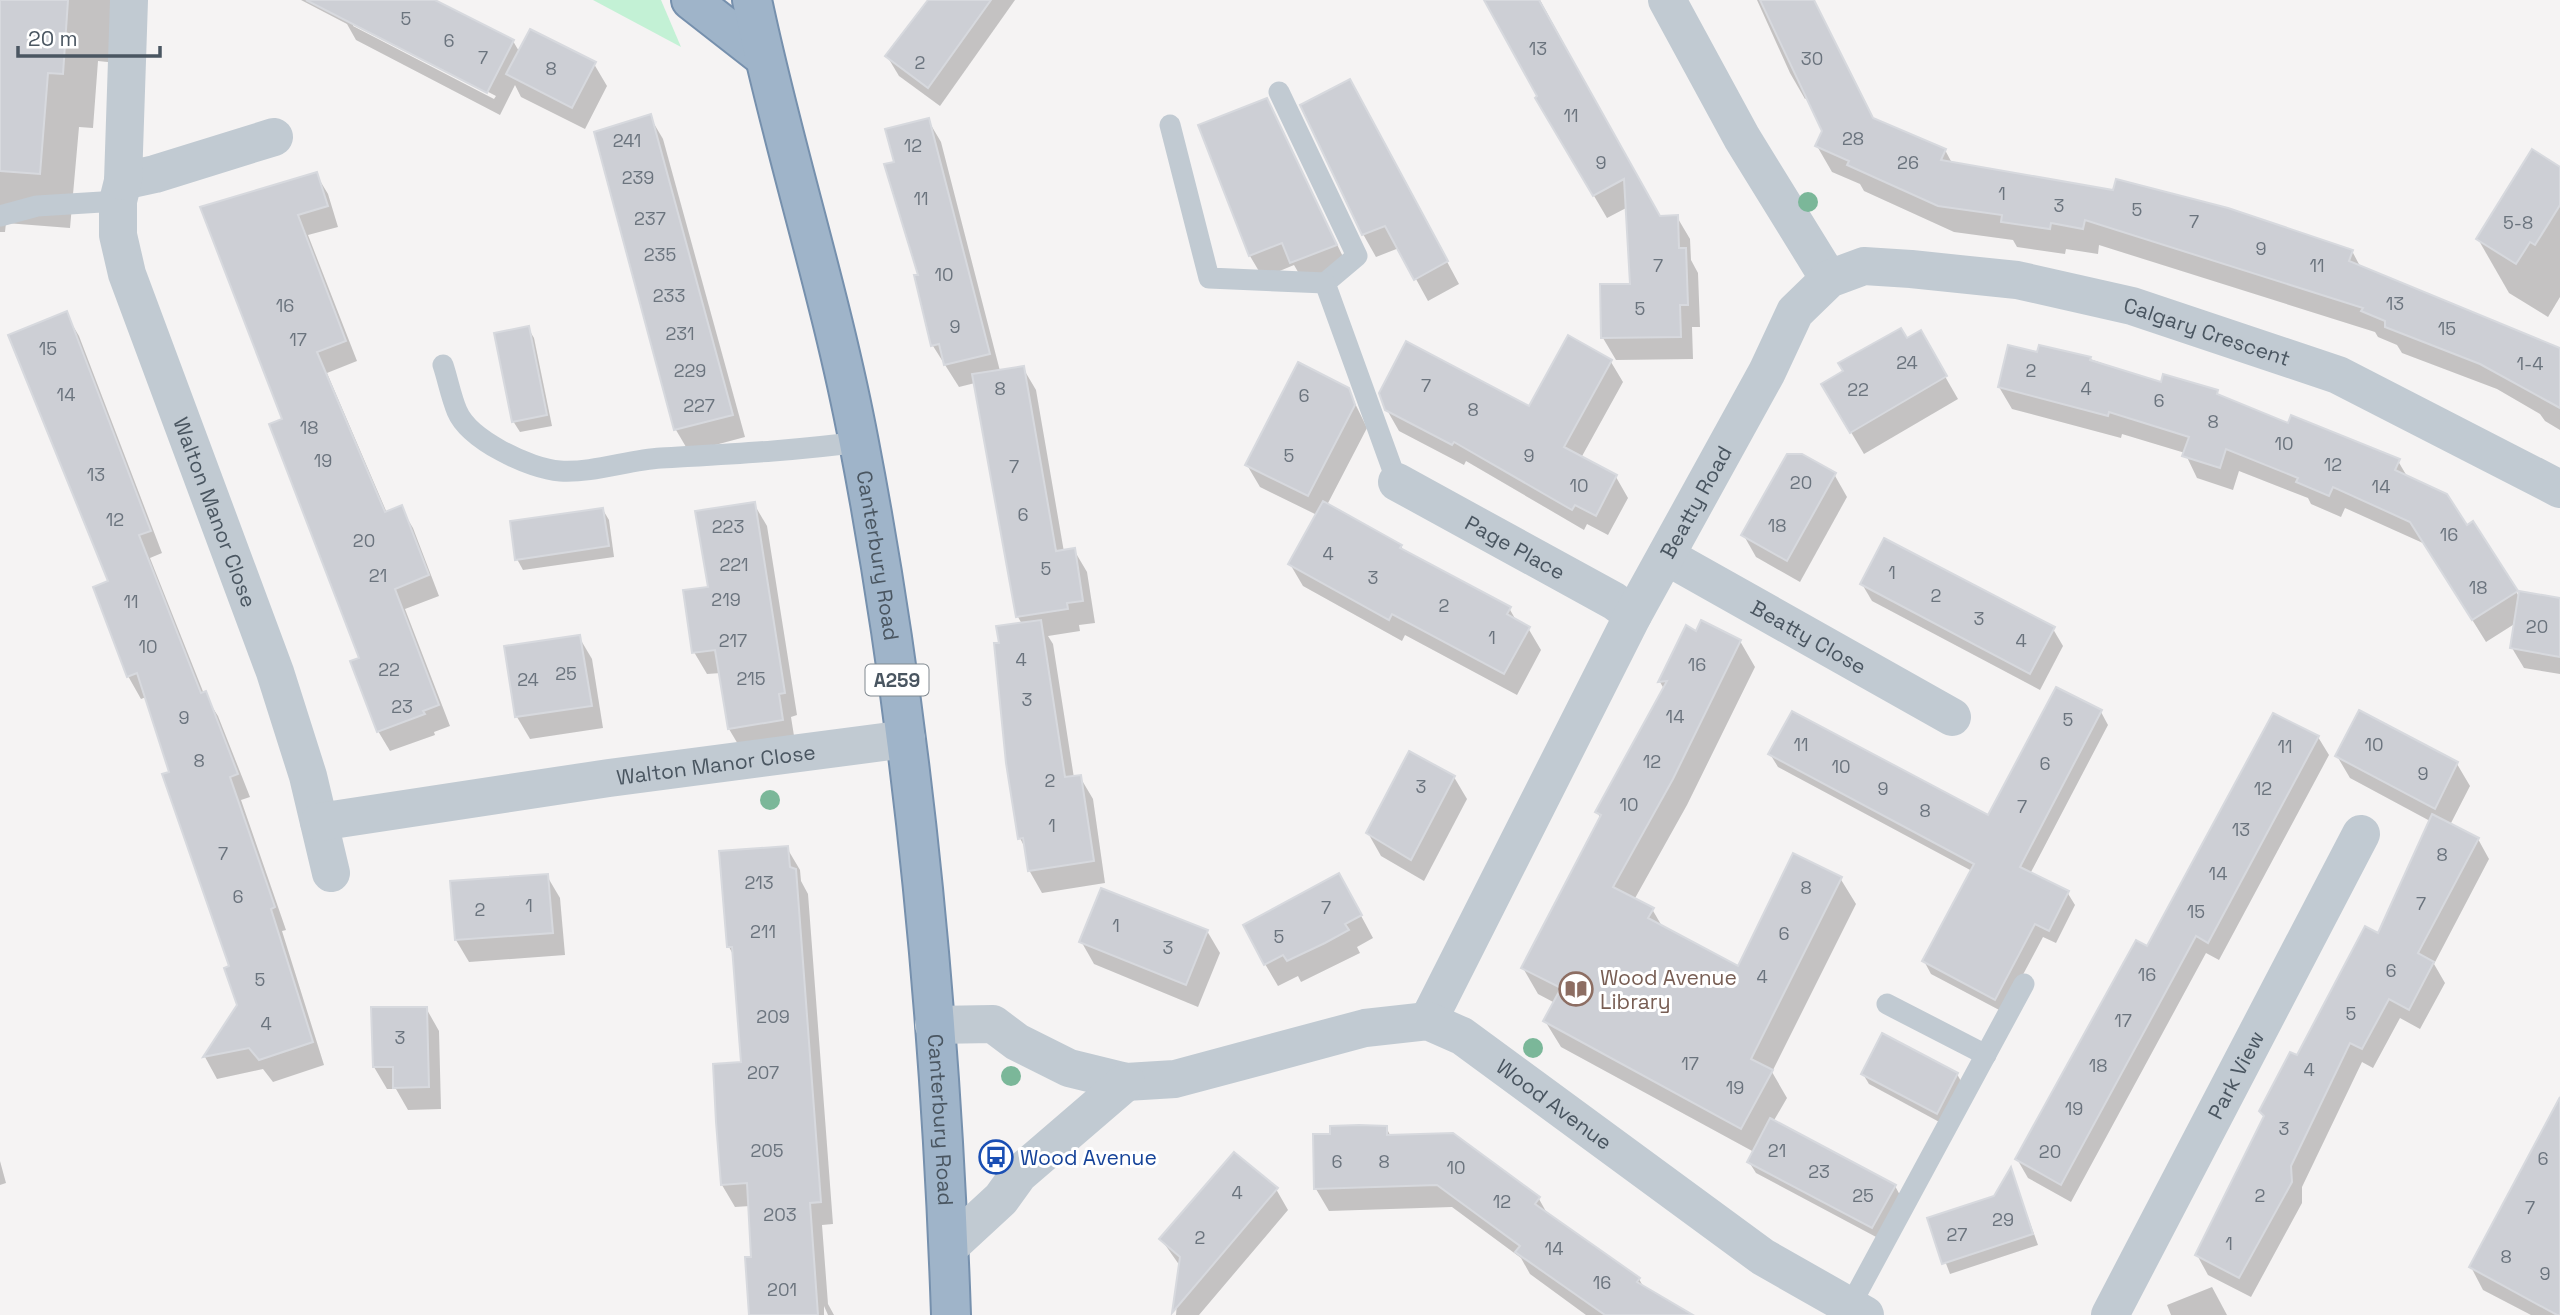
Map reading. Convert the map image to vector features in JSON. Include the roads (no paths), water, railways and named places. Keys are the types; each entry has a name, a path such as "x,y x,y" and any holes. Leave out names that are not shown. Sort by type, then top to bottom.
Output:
{"highway":[{"path":"691,0 764,57"},
{"name":"Canterbury Road","path":"752,0 859,442 906,739 934,1025 951,1315"}],"street":[{"name":"Walton Manor Close","path":"129,0 118,235 127,274 275,672 319,822 331,873"},
{"path":"1667,0 1742,138 1829,279"},
{"path":"120,191 155,174 274,137"},
{"name":"Calgary Crescent","path":"1829,279 1864,266 1911,269 2017,280 2132,306 2339,375 2560,489"},
{"name":"Beatty Road","path":"1428,1021 1633,615 1767,372 1795,312 1829,279"},
{"name":"Page Place","path":"1397,482 1614,601 1633,615"},
{"name":"Beatty Close","path":"1666,556 1952,717"},
{"name":"Walton Manor Close","path":"319,822 609,778 906,739"},
{"name":"Park View","path":"2110,1315 2361,834"},
{"path":"934,1025 993,1024 1017,1042 1069,1068 1126,1082 1175,1079 1365,1028 1428,1021"},
{"name":"Wood Avenue","path":"1428,1021 1462,1036 1763,1257 1857,1310"},
{"path":"949,1247 1002,1199 1019,1174 1126,1082"}],"lane":[{"path":"1170,125 1209,278 1325,283 1357,256 1279,92"},
{"path":"0,216 37,206 120,191"},
{"path":"1325,283 1397,482"},
{"path":"443,365 458,414 483,442 515,457 559,471 609,467 645,459 804,449 859,442"},
{"path":"1857,1310 2024,984"},
{"path":"1887,1004 1986,1055"}],"place":[{"name":"Wood Avenue Library","path":"1576,989"},
{"name":"Wood Avenue","path":"996,1157"}]}
